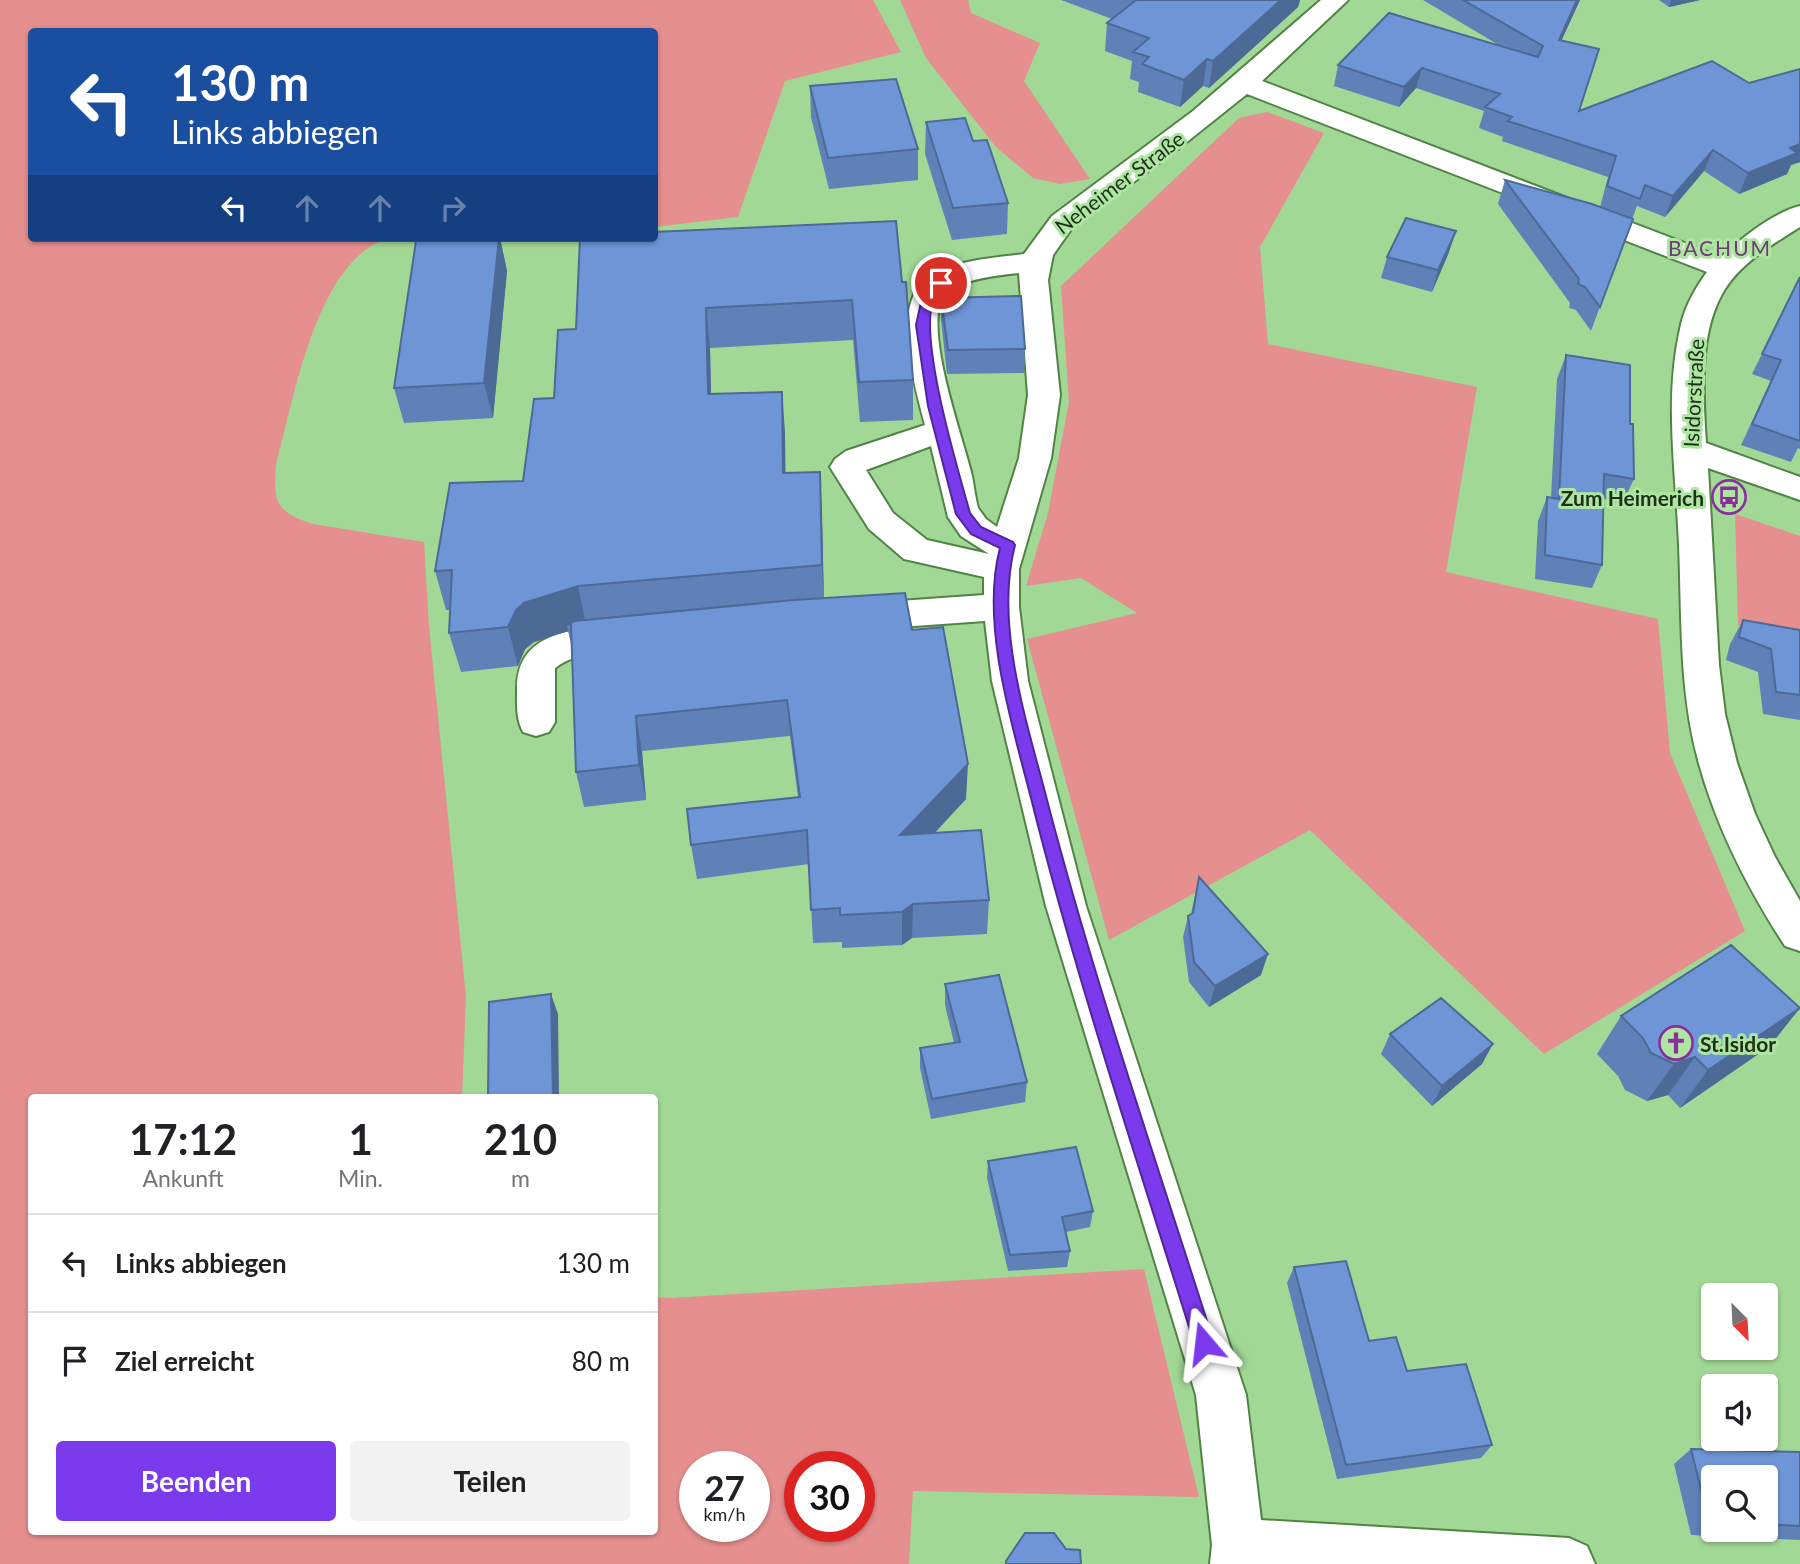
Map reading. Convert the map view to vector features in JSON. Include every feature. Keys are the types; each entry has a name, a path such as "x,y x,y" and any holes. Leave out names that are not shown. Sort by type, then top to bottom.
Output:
{"street":[{"name":"Neheimer Straße","path":"1034,262 1049,235 1062,222 1171,144 1245,84 1335,0"},
{"path":"1245,84 1726,268 1759,240 1800,215"},
{"path":"1004,574 963,514 935,406 922,325 929,293 941,283 980,269 1034,262 1033,280 1044,395 1035,458 1004,574 1010,681 1066,906 1221,1395 1237,1555 1569,1564"},
{"name":"Isidorstraße","path":"1726,268 1703,301 1692,344 1689,449 1696,541 1701,679 1710,737 1728,796 1760,865 1800,934"},
{"path":"942,431 858,458 847,467 881,521 916,550 1004,574"},
{"path":"1689,449 1800,489"},
{"path":"824,619 1004,574"},
{"path":"536,722 537,665 545,654 580,642 648,636"}],"shaded area":[{"path":"0,0 873,0 901,52 785,81 738,217 658,227 658,28 28,28 28,242 381,242 364,251 343,273 326,302 312,335 300,370 276,464 276,496 291,515 313,524 424,542 429,626 466,997 462,1094 28,1094 28,1535 658,1535 658,1297 1144,1269 1199,1497 913,1491 909,1564 0,1564"},
{"path":"900,0 968,0 971,13 1040,43 1024,81 1090,179 1060,184 1033,178 996,147 926,58"},
{"path":"1267,112 1324,133 1260,247 1268,344 1477,387 1446,572 1658,619 1670,753 1745,931 1544,1054 1310,830 1109,940 1027,639 1137,613 1081,578 1026,586 1048,513 1069,402 1061,286 1239,118"},
{"path":"1735,514 1800,536 1800,639 1738,625"}],"building":[{"path":"1136,0 1281,0 1213,61 1207,59 1184,80 1142,64 1149,57 1133,52 1149,38 1107,23"},
{"path":"1463,0 1577,0 1559,40 1599,49 1579,111 1712,61 1749,83 1800,69 1800,144 1790,148 1797,153 1748,173 1713,150 1673,196 1645,185 1640,199 1607,186 1616,156 1508,121 1512,117 1485,107 1500,94 1422,68 1404,87 1338,65 1389,13 1538,57 1543,46"},
{"path":"896,79 918,149 828,158 810,86"},
{"path":"965,118 973,141 987,140 1008,203 953,208 926,122"},
{"path":"1505,180 1592,204 1633,219 1600,307 1585,287 1578,284 1579,279"},
{"path":"1406,218 1456,231 1438,270 1387,257"},
{"path":"896,221 902,282 906,282 913,380 859,382 852,300 706,308 708,394 782,392 783,473 820,472 822,565 578,586 524,603 516,610 508,627 449,633 452,570 435,571 450,483 523,481 534,399 554,398 558,330 576,329 580,242 658,242 658,232"},
{"path":"416,242 499,242 484,383 394,388"},
{"path":"1800,277 1800,441 1752,424 1781,360 1762,354"},
{"path":"1021,296 1025,349 948,350 941,298"},
{"path":"1566,355 1630,365 1634,479 1604,474 1602,565 1545,555 1547,497 1559,499"},
{"path":"905,593 912,630 943,627 968,764 900,835 981,830 989,900 913,904 902,912 840,915 840,908 811,910 807,830 691,845 687,809 800,797 787,700 636,716 639,765 576,772 571,624 567,624 575,621 794,600"},
{"path":"1743,620 1800,630 1800,695 1776,692 1771,649 1739,637"},
{"path":"1199,877 1268,954 1215,986 1194,962 1188,916 1193,913"},
{"path":"1731,945 1800,1008 1708,1070 1695,1057 1674,1064 1651,1053 1643,1038 1621,1016"},
{"path":"999,975 1027,1082 932,1099 920,1048 960,1042 945,984"},
{"path":"551,994 553,1094 488,1094 489,1002"},
{"path":"1441,998 1493,1044 1442,1086 1390,1034"},
{"path":"1076,1147 1093,1211 1062,1217 1070,1251 1010,1255 988,1161"},
{"path":"1346,1261 1369,1341 1396,1337 1407,1371 1466,1364 1492,1445 1346,1465 1294,1267"},
{"path":"1691,1449 1800,1452 1800,1526 1778,1525 1778,1465 1701,1465 1701,1490"},
{"path":"1025,1533 1054,1533 1066,1549 1080,1550 1081,1564 1006,1564"}],"place":[{"name":"Zum Heimerich","path":"1729,497"},
{"name":"St.Isidor","path":"1676,1043"}],"district":[{"name":"BACHUM","path":"1720,247"}],"route":[{"path":"941,283 929,293 922,325 935,406 963,514 976,530 1008,545 1002,569 1003,634 1010,681 1024,738 1066,906 1204,1343"}]}
